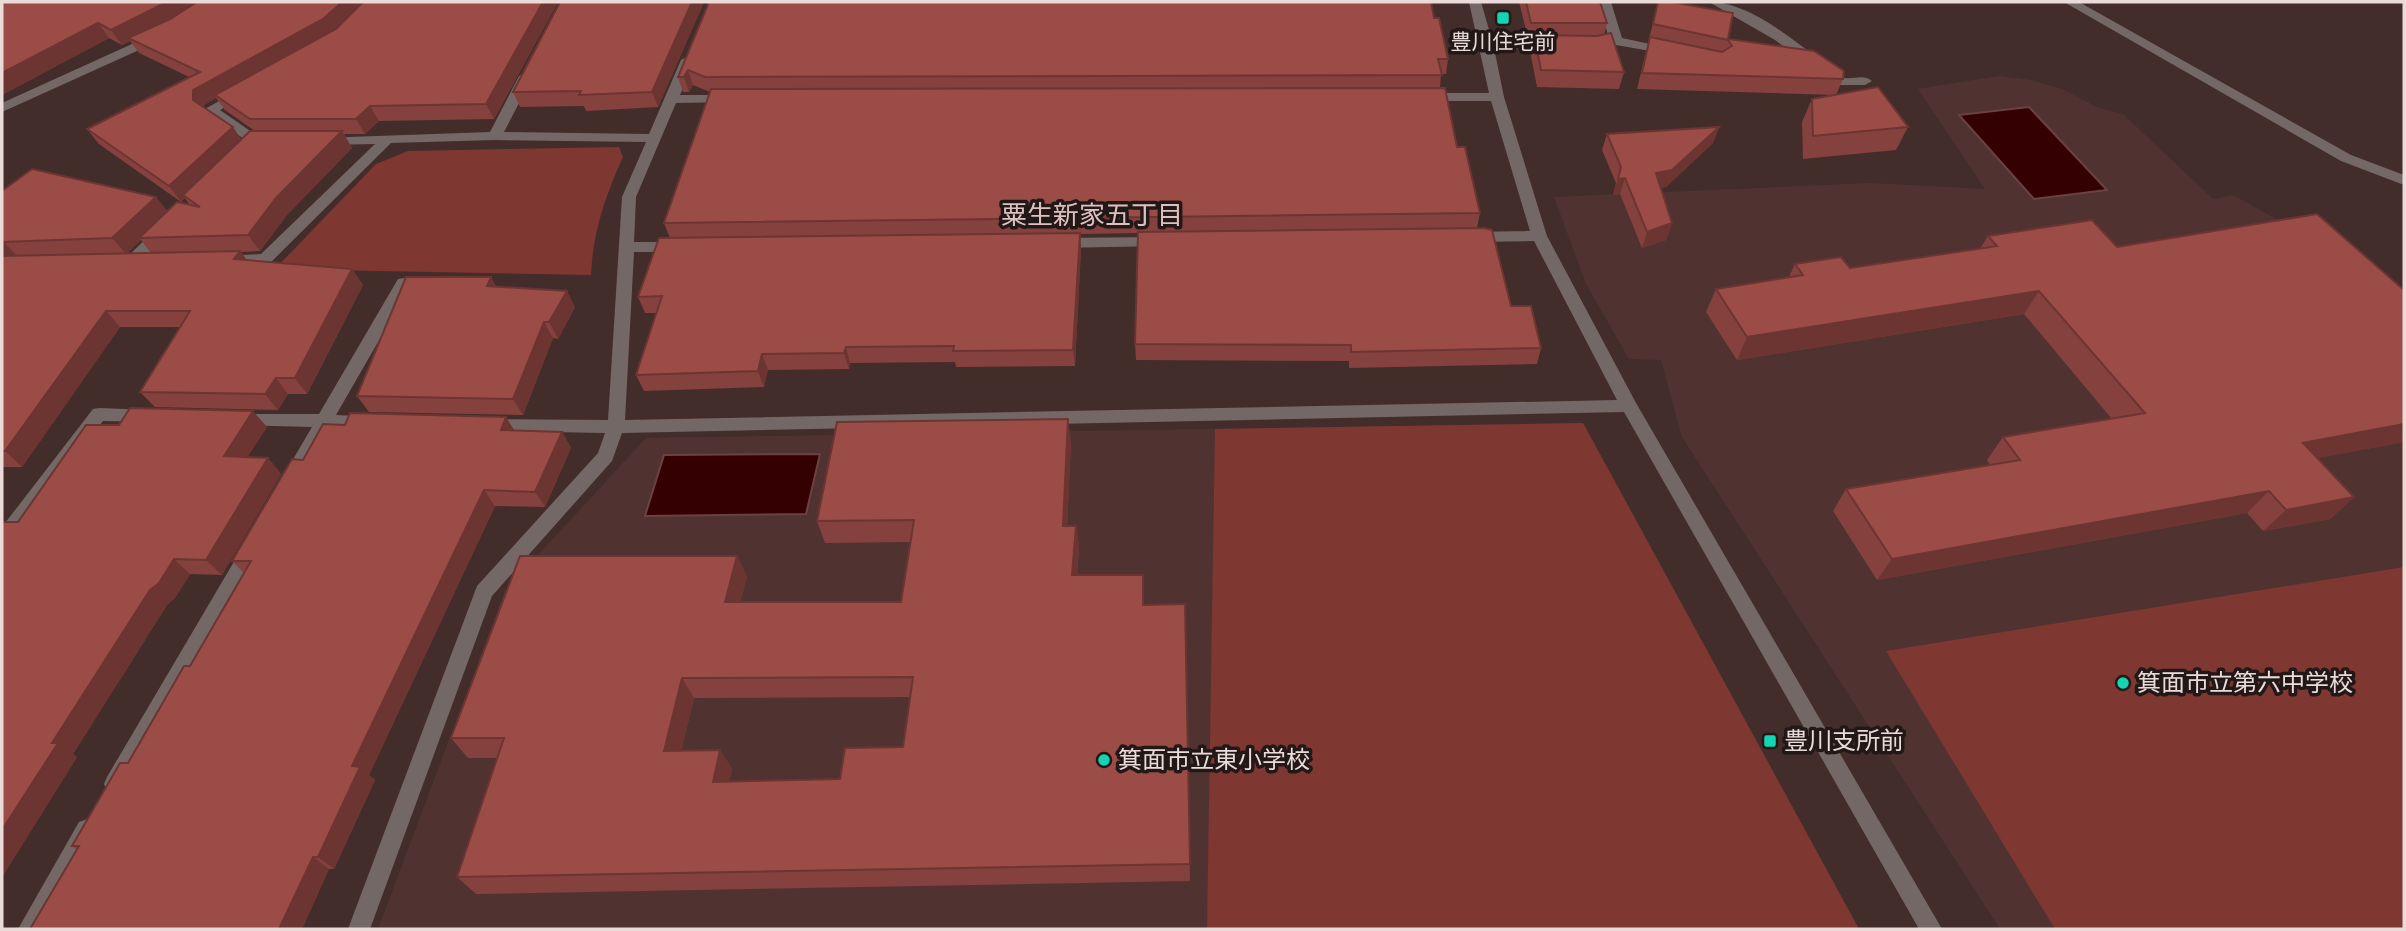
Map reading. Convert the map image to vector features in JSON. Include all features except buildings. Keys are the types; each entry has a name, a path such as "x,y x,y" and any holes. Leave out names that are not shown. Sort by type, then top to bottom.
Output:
{"street":[{"path":"1475,2 1488,44 1497,97 1539,236 1629,405 1931,929"},
{"path":"1605,2 1616,41"},
{"path":"1715,2 1748,16 1784,38 1839,82 1865,81"},
{"path":"2070,2 2346,158 2404,180"},
{"path":"2,108 162,34"},
{"path":"359,929 484,592 606,456 616,427 629,197 697,38"},
{"path":"1488,44 1573,46 1616,41 1679,54"},
{"path":"495,136 533,63"},
{"path":"256,84 210,110 251,146 282,141"},
{"path":"1415,97 1497,97"},
{"path":"673,99 741,98"},
{"path":"308,141 495,136 656,138"},
{"path":"211,261 265,260 386,141"},
{"path":"156,263 122,264 178,217"},
{"path":"1457,237 1539,236"},
{"path":"1034,244 1171,242"},
{"path":"626,247 694,247"},
{"path":"282,494 404,283"},
{"path":"477,424 616,427 1629,405"},
{"path":"2,540 99,414 165,416"},
{"path":"218,418 393,423"},
{"path":"2,510 23,511"},
{"path":"30,929 261,530"}],"shaded area":[{"name":"箕面市立第六中学校","path":"1998,76 2031,80 2062,89 2099,108 2123,114 2213,199 2233,195 2330,249 2404,304 2404,929 2000,929 1682,437 1661,360 1629,359 1586,284 1554,197 1870,183 1985,189 1918,89"},
{"path":"2029,107 2107,190 2034,199 1959,115"},
{"path":"619,147 623,157 601,214 591,275 275,269 376,164 408,151"},
{"name":"箕面市立東小学校","path":"1583,423 1859,929 378,929 505,591 646,438"},
{"path":"1583,423 1859,929 1207,929 1215,429"},
{"path":"820,454 806,514 645,516 664,455"},
{"path":"2404,567 2404,929 2055,929 1886,651"}],"place":[{"name":"豊川住宅前","path":"1503,18"},
{"name":"箕面市立第六中学校","path":"2123,683"},
{"name":"豊川支所前","path":"1770,741"},
{"name":"箕面市立東小学校","path":"1104,760"}],"district":[{"name":"粟生新家五丁目","path":"1092,215"}]}
